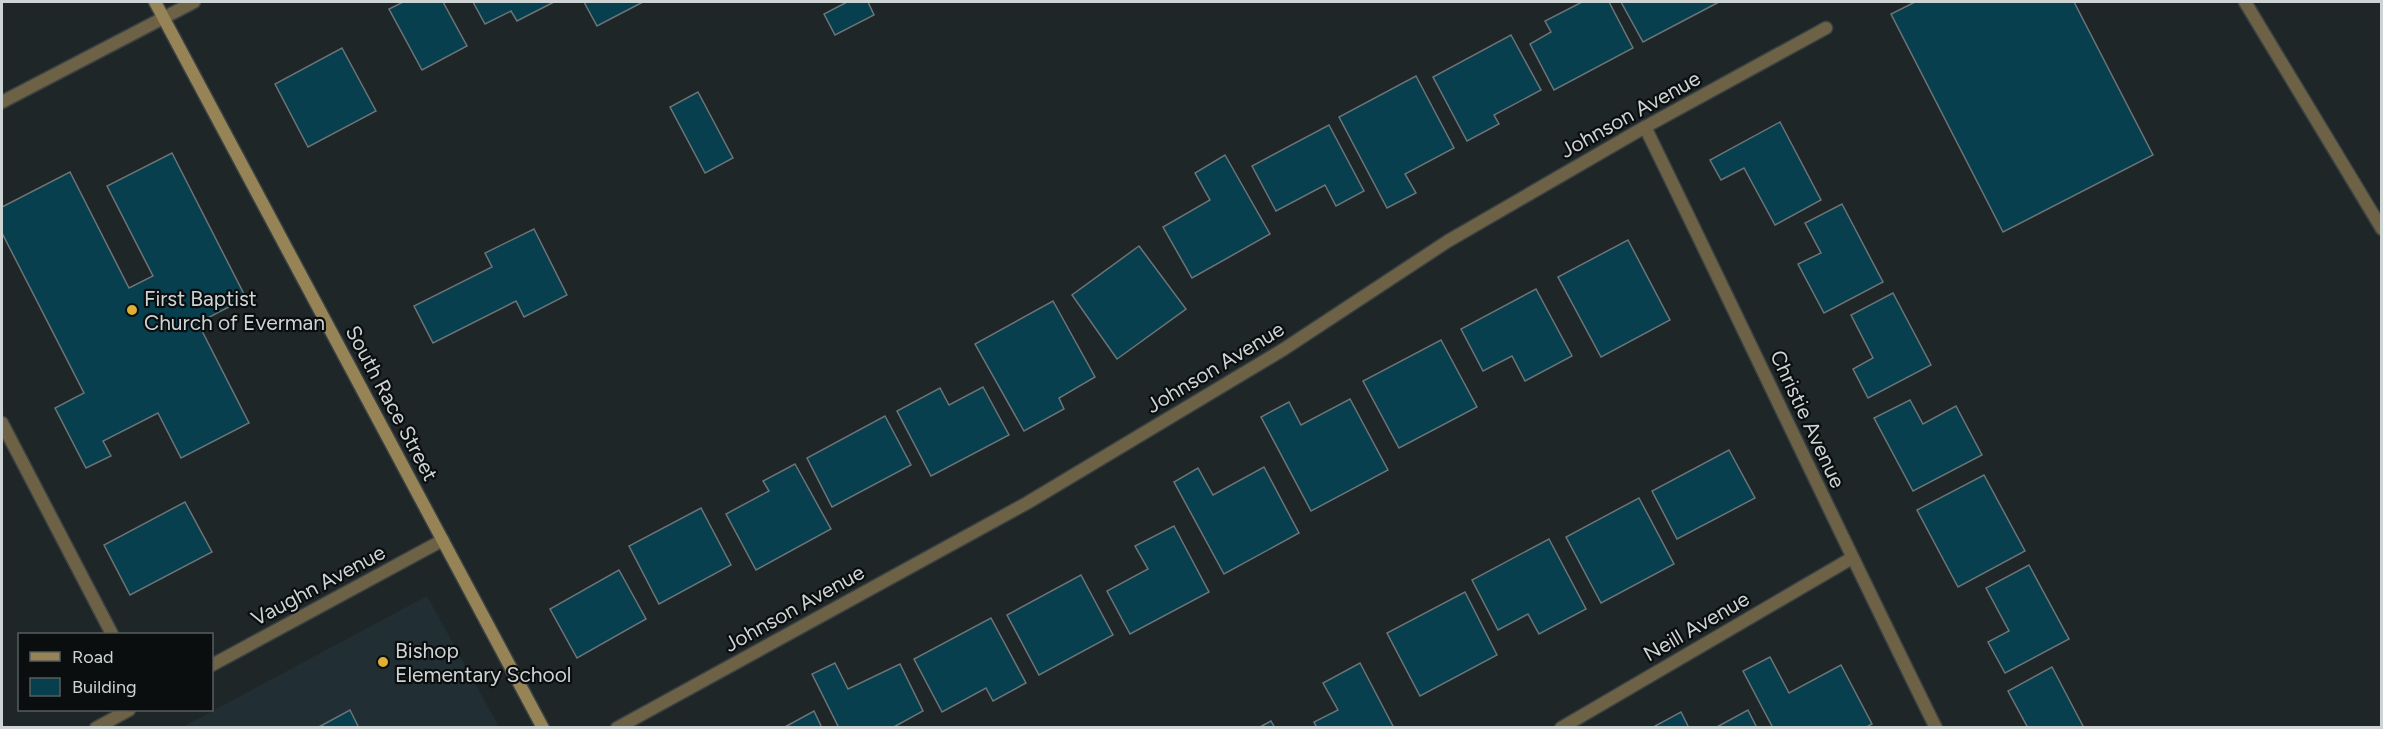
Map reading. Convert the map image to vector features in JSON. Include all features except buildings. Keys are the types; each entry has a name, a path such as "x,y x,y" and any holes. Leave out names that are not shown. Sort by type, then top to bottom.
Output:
{"main road":[{"name":"South Race Street","path":"155,2 543,728"}],"street":[{"path":"2,102 194,2"},
{"path":"2245,2 2382,230"},
{"name":"Johnson Avenue","path":"617,728 1027,503 1284,348 1448,241 1645,127 1826,28"},
{"name":"Christie Avenue","path":"1645,127 1936,728"},
{"path":"2,423 111,633"},
{"name":"Vaughn Avenue","path":"213,664 442,540"},
{"name":"Neill Avenue","path":"1561,728 1852,558"},
{"path":"96,728 127,711"}],"shaded area":[{"name":"Bishop Elementary School","path":"427,596 499,727 181,728"}],"place":[{"name":"First Baptist Church of Everman","path":"132,310"},
{"name":"Bishop Elementary School","path":"383,662"}]}
